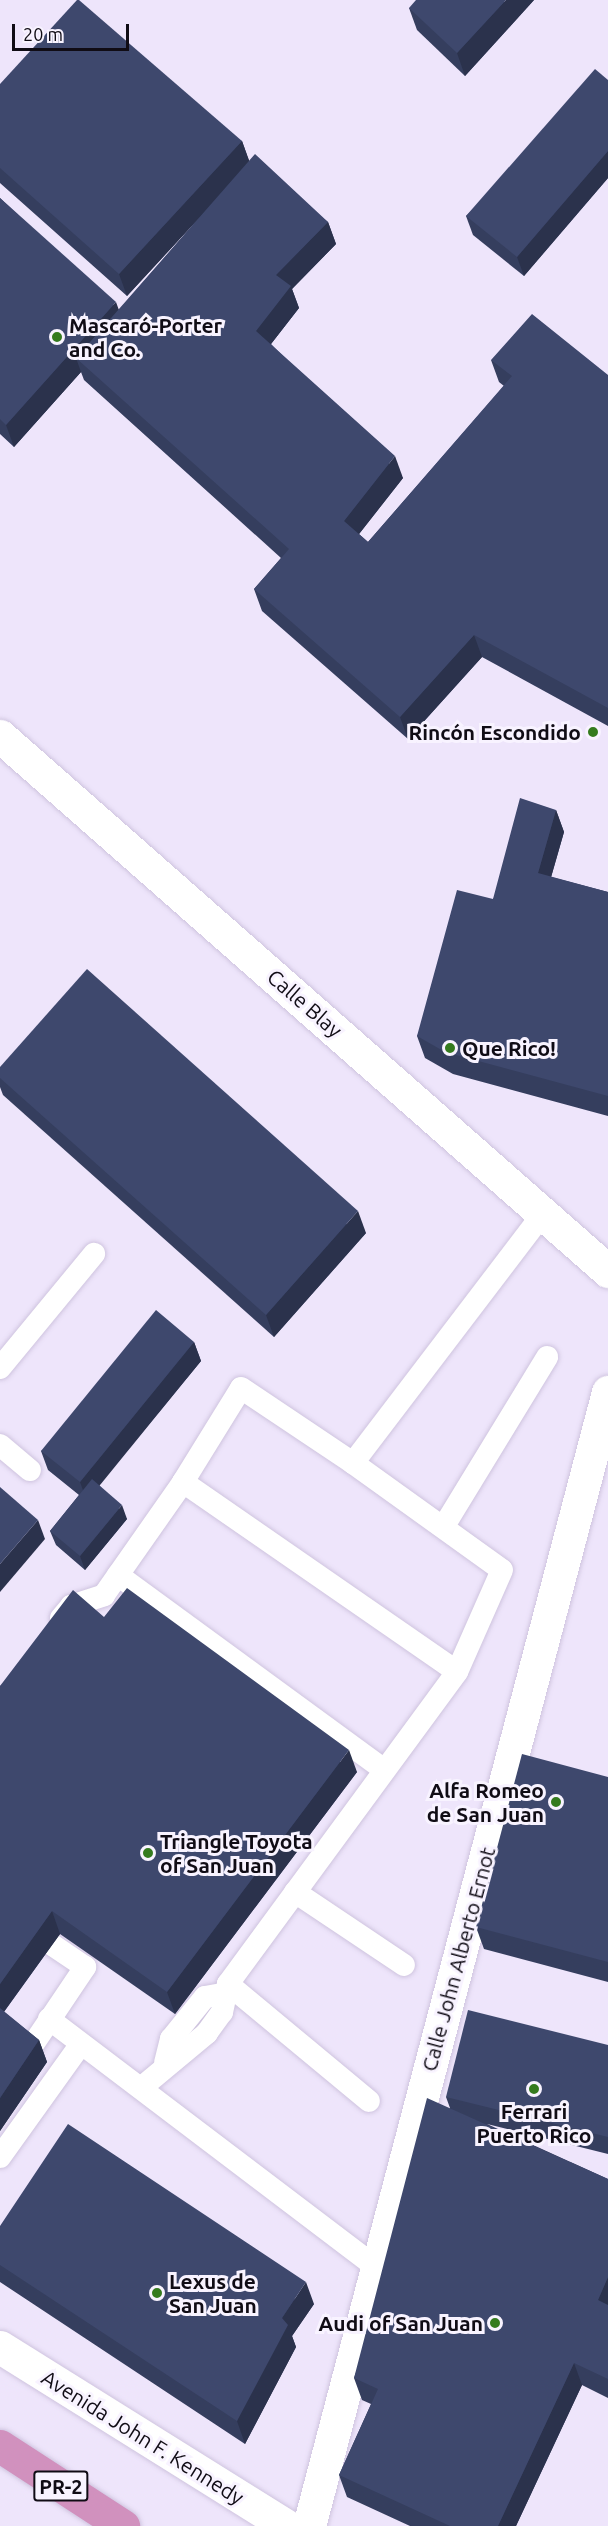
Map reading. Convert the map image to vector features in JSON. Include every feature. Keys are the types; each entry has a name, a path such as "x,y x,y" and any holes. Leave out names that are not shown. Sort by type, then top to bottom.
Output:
{"highway":[{"name":"PR-2","path":"0,2446 123,2526"}],"street":[{"name":"Calle Blay","path":"0,736 544,1212 608,1271"},
{"name":"Calle John Alberto Ernot","path":"309,2526 608,1392"},
{"name":"Avenida John F. Kennedy","path":"0,2347 286,2526"}],"lane":[{"path":"354,1463 544,1212"},
{"path":"0,1368 94,1254"},
{"path":"444,1526 547,1357"},
{"path":"49,1633 70,1606 104,1595 183,1482 241,1388 354,1463 502,1570 457,1672 225,1989 222,2012 185,2056 165,2063 141,2088"},
{"path":"0,1446 30,1470"},
{"path":"183,1482 457,1672"},
{"path":"118,1575 384,1770"},
{"path":"295,1892 404,1965"},
{"path":"30,2049 85,1967 52,1945"},
{"path":"225,1989 369,2101"},
{"path":"49,2019 377,2268"},
{"path":"0,2157 81,2044"}],"shaded area":[{"path":"0,0 608,0 608,2526 0,2526"}],"building":[{"path":"77,0 242,141 119,274 0,168 0,84"},
{"path":"416,0 506,0 457,53 409,8"},
{"path":"595,69 608,80 608,151 517,257 466,216"},
{"path":"255,154 328,222 276,275 291,286 256,331 395,456 344,521 368,542 512,376 491,360 532,314 608,375 608,708 474,635 400,717 254,589 289,549 76,358"},
{"name":"Mascaró-Porter and Co.","path":"0,198 116,302 6,425 0,419"},
{"path":"520,798 556,810 538,873 608,892 608,1096 445,1052 417,1036 457,890 493,899"},
{"path":"87,969 358,1211 266,1315 0,1078 0,1067"},
{"path":"156,1310 194,1342 80,1482 41,1451"},
{"path":"92,1479 122,1505 80,1556 50,1531"},
{"path":"0,1487 38,1520 0,1564"},
{"name":"Triangle Toyota of San Juan","path":"127,1588 349,1750 167,1992 52,1911 0,1984 0,1686 73,1590 104,1617"},
{"path":"522,1754 608,1777 608,1962 476,1927"},
{"path":"0,2008 39,2040 0,2098"},
{"name":"Ferrari Puerto Rico","path":"468,2010 608,2045 608,2137 446,2097"},
{"name":"Audi of San Juan","path":"427,2098 608,2179 608,2277 598,2300 608,2305 608,2379 574,2363 498,2526 450,2526 339,2475 378,2389 354,2378"},
{"name":"Lexus de San Juan","path":"68,2124 306,2282 282,2318 288,2325 237,2421 0,2265 0,2226"}],"place":[{"name":"Mascaró-Porter and Co.","path":"57,337"},
{"name":"Rincón Escondido","path":"593,732"},
{"name":"Que Rico!","path":"450,1048"},
{"name":"Alfa Romeo de San Juan","path":"556,1802"},
{"name":"Triangle Toyota of San Juan","path":"148,1853"},
{"name":"Ferrari Puerto Rico","path":"534,2089"},
{"name":"Lexus de San Juan","path":"157,2293"},
{"name":"Audi of San Juan","path":"495,2323"}]}
